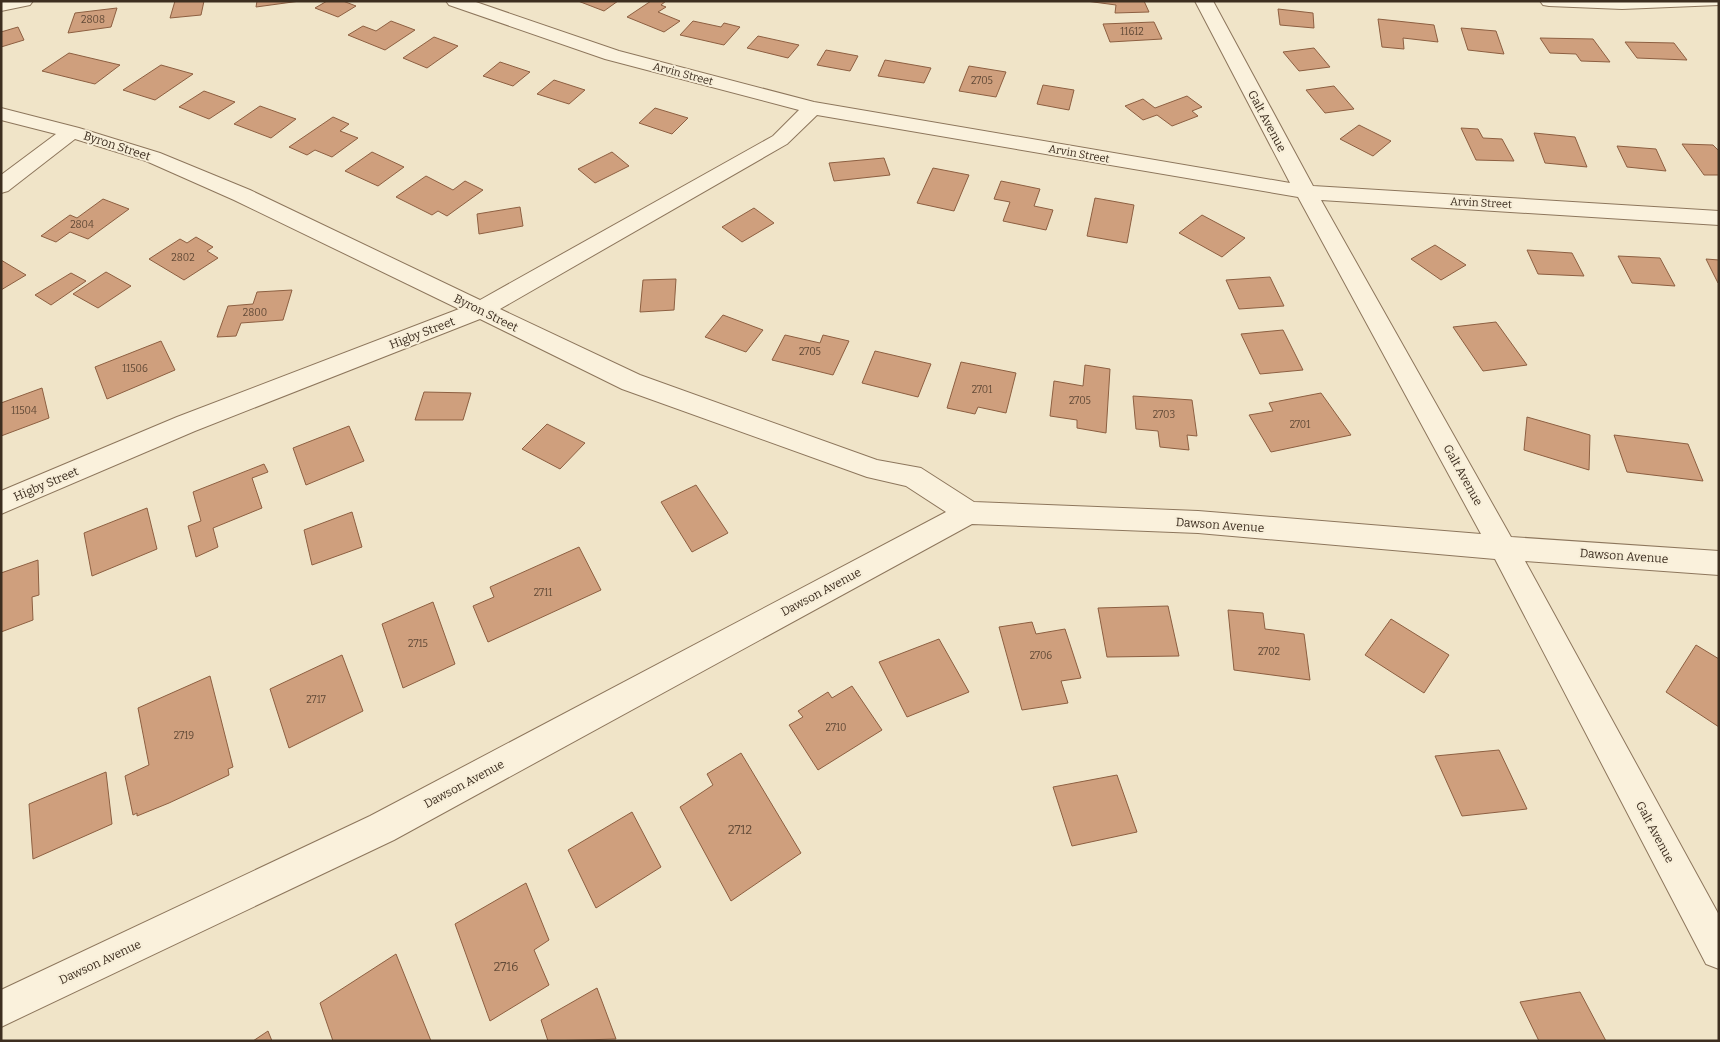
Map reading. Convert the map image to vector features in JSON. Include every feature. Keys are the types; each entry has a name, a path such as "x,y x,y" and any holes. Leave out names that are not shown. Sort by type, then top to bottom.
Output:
{"street":[{"path":"1,6 24,1"},
{"name":"Arvin Street","path":"456,1 612,55 813,108 1306,192 1719,218"},
{"name":"Galt Avenue","path":"1204,1 1306,192 1503,548 1719,951"},
{"path":"1549,1 1622,4 1714,1"},
{"name":"Higby Street","path":"1,503 186,424 480,310 780,140 813,108"},
{"name":"Byron Street","path":"1,114 72,132 153,157 242,195 631,382 876,470 912,476 969,513"},
{"path":"1,186 72,132"},
{"name":"Dawson Avenue","path":"1,1009 382,828 969,513 1198,522 1503,548 1719,563"}],"building":[{"path":"175,1 204,1 201,15 170,18"},
{"path":"257,1 300,1 256,7"},
{"path":"327,1 343,1 356,6 338,17 315,8"},
{"path":"578,1 618,1 604,11"},
{"path":"651,1 666,1 661,5 666,7 658,12 680,21 664,32 627,17"},
{"path":"1086,1 1144,1 1149,12 1115,13 1116,5"},
{"path":"117,8 111,27 68,33 75,13"},
{"path":"1278,9 1313,13 1314,28 1280,25"},
{"path":"1378,19 1434,25 1438,42 1403,38 1404,49 1382,47"},
{"path":"391,21 415,30 385,50 348,35 363,26 376,31"},
{"path":"693,21 721,27 724,23 740,27 724,45 680,35"},
{"path":"1154,22 1162,39 1110,42 1103,24"},
{"path":"18,27 24,40 1,47 1,32"},
{"path":"1461,28 1496,31 1504,54 1468,50"},
{"path":"758,36 799,45 788,58 747,48"},
{"path":"434,37 458,46 427,68 403,58"},
{"path":"1540,38 1593,39 1610,62 1581,61 1576,54 1550,53"},
{"path":"1625,42 1674,43 1687,60 1637,58"},
{"path":"1314,48 1330,67 1299,71 1283,52"},
{"path":"826,50 858,56 850,71 817,65"},
{"path":"69,53 120,65 95,84 42,71"},
{"path":"885,60 931,68 924,83 878,76"},
{"path":"500,62 530,72 513,86 483,76"},
{"path":"161,65 193,74 155,100 123,90"},
{"path":"969,66 1006,72 996,97 959,91"},
{"path":"554,80 585,90 569,104 537,94"},
{"path":"1043,85 1074,90 1069,110 1037,104"},
{"path":"1334,86 1354,109 1325,113 1306,90"},
{"path":"204,91 235,102 209,119 179,107"},
{"path":"1187,96 1202,107 1192,111 1198,116 1172,126 1157,115 1143,120 1125,106 1143,99 1155,108"},
{"path":"260,106 296,119 271,138 234,124"},
{"path":"655,108 688,118 672,134 639,123"},
{"path":"333,117 349,124 340,131 358,138 332,157 315,150 307,155 289,147"},
{"path":"1359,125 1391,141 1373,156 1340,139"},
{"path":"1461,128 1478,129 1483,138 1502,139 1514,161 1476,160"},
{"path":"1534,133 1575,137 1587,167 1545,163"},
{"path":"1682,144 1713,145 1719,151 1719,175 1704,175"},
{"path":"1617,146 1656,149 1666,171 1627,167"},
{"path":"372,152 404,167 378,186 345,171"},
{"path":"612,152 629,166 595,183 578,169"},
{"path":"884,158 890,175 834,181 829,163"},
{"path":"933,168 969,175 954,211 917,203"},
{"path":"426,176 453,190 465,181 483,190 447,216 438,211 432,215 396,197"},
{"path":"1001,181 1040,189 1034,206 1053,210 1046,230 1003,221 1010,202 994,199"},
{"path":"1095,198 1134,205 1127,243 1087,236"},
{"path":"103,199 129,209 88,239 70,232 56,242 41,236 70,215 77,218"},
{"path":"520,207 523,226 479,234 477,214"},
{"path":"754,208 774,223 742,242 722,227"},
{"path":"1202,215 1245,238 1222,257 1179,233"},
{"path":"196,237 213,247 207,251 218,258 184,280 149,259 180,239 187,243"},
{"path":"1435,245 1466,265 1441,280 1411,259"},
{"path":"1527,250 1572,253 1584,276 1538,274"},
{"path":"1618,256 1660,258 1675,286 1632,283"},
{"path":"1706,259 1719,260 1719,284 1718,283"},
{"path":"1,260 26,275 1,290"},
{"path":"106,272 131,286 98,308 73,294"},
{"path":"71,273 86,281 51,305 35,295"},
{"path":"1270,277 1284,306 1239,309 1226,280"},
{"path":"676,279 674,310 640,312 643,280"},
{"path":"292,290 283,320 241,323 236,336 217,337 228,306 253,304 257,292"},
{"path":"723,315 763,330 746,352 705,337"},
{"path":"1496,322 1527,365 1483,371 1453,327"},
{"path":"1283,330 1303,370 1260,374 1241,334"},
{"path":"785,335 820,343 823,335 849,341 833,375 772,360"},
{"path":"161,341 175,370 107,399 95,367"},
{"path":"875,351 931,364 918,397 862,383"},
{"path":"961,362 1016,373 1006,413 978,407 975,414 947,408"},
{"path":"1085,365 1110,369 1106,433 1077,428 1077,420 1050,416 1054,381 1083,386"},
{"path":"42,388 49,418 1,436 1,403"},
{"path":"424,392 471,393 463,420 415,420"},
{"path":"1321,393 1351,435 1271,452 1249,415 1273,411 1269,403"},
{"path":"1133,396 1192,400 1197,436 1187,435 1189,450 1160,447 1158,431 1136,429"},
{"path":"1527,417 1590,435 1589,470 1524,450"},
{"path":"547,424 585,443 560,469 522,449"},
{"path":"349,426 364,461 306,485 293,448"},
{"path":"1614,435 1688,444 1703,481 1627,472"},
{"path":"264,464 268,472 252,478 262,508 213,528 218,547 196,557 188,526 201,521 193,492"},
{"path":"696,485 728,533 692,552 661,502"},
{"path":"147,508 157,549 92,576 84,533"},
{"path":"352,512 362,547 312,565 304,530"},
{"path":"579,547 601,590 488,642 473,606 494,597 490,587"},
{"path":"38,560 39,595 32,597 33,620 1,632 1,573"},
{"path":"433,602 455,664 403,688 382,624"},
{"path":"1168,606 1179,656 1107,657 1098,608"},
{"path":"1228,610 1263,613 1265,629 1304,634 1310,680 1234,670"},
{"path":"1391,619 1449,655 1424,693 1365,655"},
{"path":"1032,622 1036,634 1065,629 1081,678 1061,681 1068,703 1022,710 999,627"},
{"path":"939,639 969,692 907,717 879,662"},
{"path":"1696,645 1719,659 1719,727 1666,692"},
{"path":"342,655 363,711 289,748 270,689"},
{"path":"210,676 233,767 228,769 229,775 169,803 137,816 137,813 133,815 125,776 149,765 138,708"},
{"path":"852,686 882,730 818,770 789,725 803,717 798,711 828,692 832,698"},
{"path":"1499,750 1527,809 1462,816 1435,756"},
{"path":"741,753 801,853 731,901 680,807 713,785 707,774"},
{"path":"106,772 112,824 33,859 29,804"},
{"path":"1117,775 1137,832 1072,846 1053,787"},
{"path":"632,812 661,867 596,908 568,850"},
{"path":"526,883 549,940 534,950 549,985 490,1021 455,924"},
{"path":"396,954 431,1041 333,1041 320,1003"},
{"path":"597,988 616,1039 548,1041 541,1020"},
{"path":"1580,992 1606,1041 1539,1041 1520,1002"},
{"path":"268,1031 272,1041 253,1041"}]}
